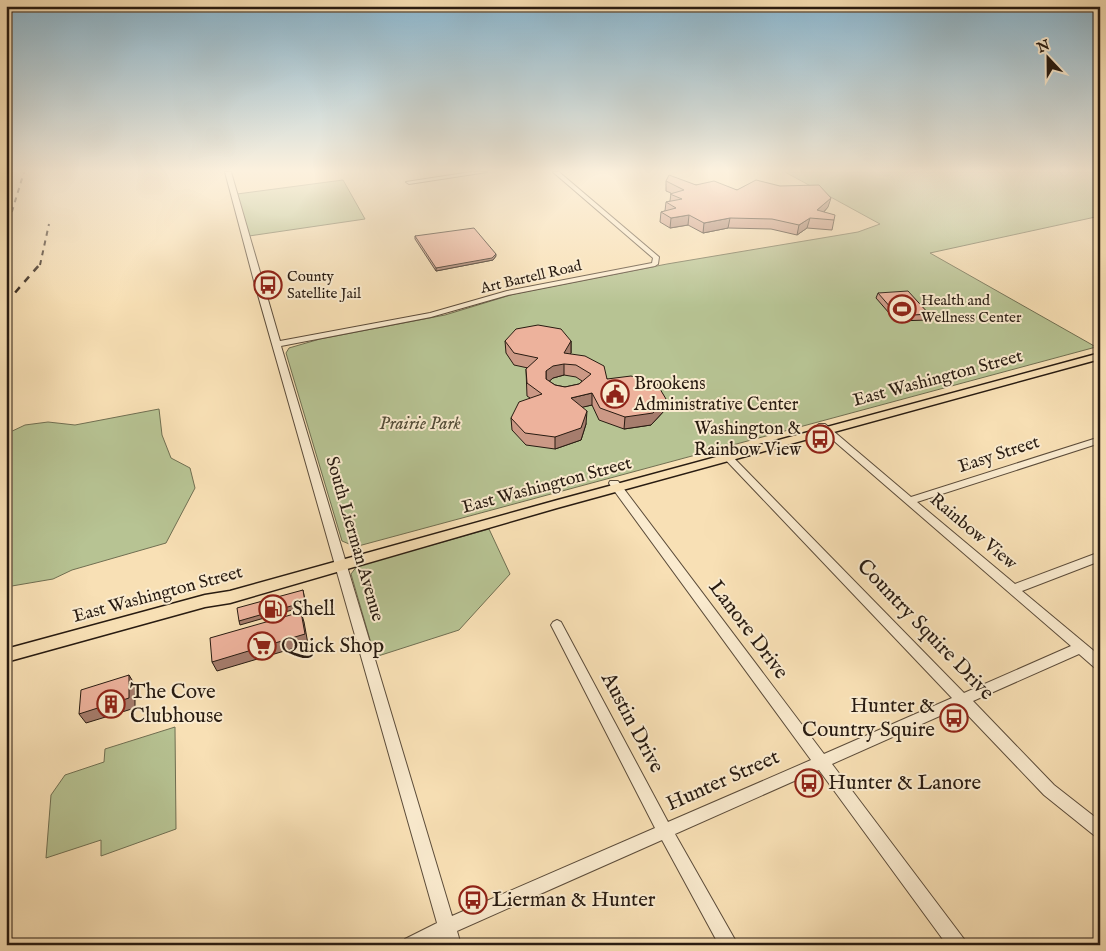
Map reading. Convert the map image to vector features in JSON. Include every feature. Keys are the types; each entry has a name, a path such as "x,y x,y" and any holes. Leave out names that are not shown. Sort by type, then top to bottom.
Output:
{"main road":[{"name":"East Washington Street","path":"6,656 1100,350"},
{"name":"East Washington Street","path":"824,428 1100,356"},
{"name":"East Washington Street","path":"6,649 340,562"}],"street":[{"name":"South Lierman Avenue","path":"241,216 452,945"},
{"name":"Art Bartell Road","path":"277,344 431,315 507,293 655,264 656,258 608,216"},
{"name":"Rainbow View","path":"824,428 1100,664"},
{"name":"Easy Street","path":"909,501 1100,440"},
{"name":"Country Squire Drive","path":"726,455 1049,790 1100,831"},
{"name":"Lanore Drive","path":"616,485 958,945"},
{"path":"1014,589 1100,556"},
{"name":"Austin Drive","path":"557,625 665,831 729,945"},
{"name":"Hunter Street","path":"411,945 447,927 1080,648"}],"green space":[{"path":"243,216 364,216 365,219 249,236"},
{"name":"Prairie Park","path":"866,216 1098,216 930,253 1096,347 362,545 354,546 342,541 286,353 289,348 320,339 445,315 514,294 667,264 858,232 880,224"},
{"path":"159,409 162,435 171,458 190,468 195,488 166,543 72,570 53,579 6,587 6,434 25,425 48,422 75,425"},
{"path":"489,529 510,574 459,630 375,657 351,574 357,566"},
{"path":"175,727 176,829 101,856 101,840 46,858 51,795 65,775 104,762 105,749"}],"building":[{"path":"692,216 835,216 834,220 810,218 799,225 772,219 730,218 704,223"},
{"path":"474,228 496,254 492,258 436,268 415,236"},
{"path":"908,291 929,314 898,316 878,293"},
{"name":"Brookens Administrative Center","path":"538,325 561,329 571,341 564,353 585,356 604,366 607,379 631,376 657,384 666,399 653,413 625,417 600,408 592,393 571,398 587,411 581,428 555,437 525,433 511,418 519,402 542,394 527,383 526,369 538,358 514,353 505,341 516,329","holes":["564,364 576,365 591,374 579,384 565,387 555,385 546,379 546,371 553,366"]},
{"name":"Shell","path":"303,590 305,602 239,621 237,608"},
{"path":"301,612 305,634 212,662 210,638"},
{"path":"129,675 129,698 79,714 81,690"}],"railway":[{"path":"6,231 10,216"},
{"path":"40,265 49,224"},
{"path":"6,303 40,264"}],"place":[{"name":"County Satellite Jail","path":"268,285"},
{"name":"Health and Wellness Center","path":"902,309"},
{"name":"Brookens Administrative Center","path":"615,394"},
{"name":"Washington & Rainbow View","path":"820,439"},
{"name":"Shell","path":"273,609"},
{"name":"Quick Shop","path":"262,646"},
{"name":"The Cove Clubhouse","path":"111,704"},
{"name":"Hunter & Country Squire","path":"954,718"},
{"name":"Hunter & Lanore","path":"809,783"},
{"name":"Lierman & Hunter","path":"473,900"}]}
